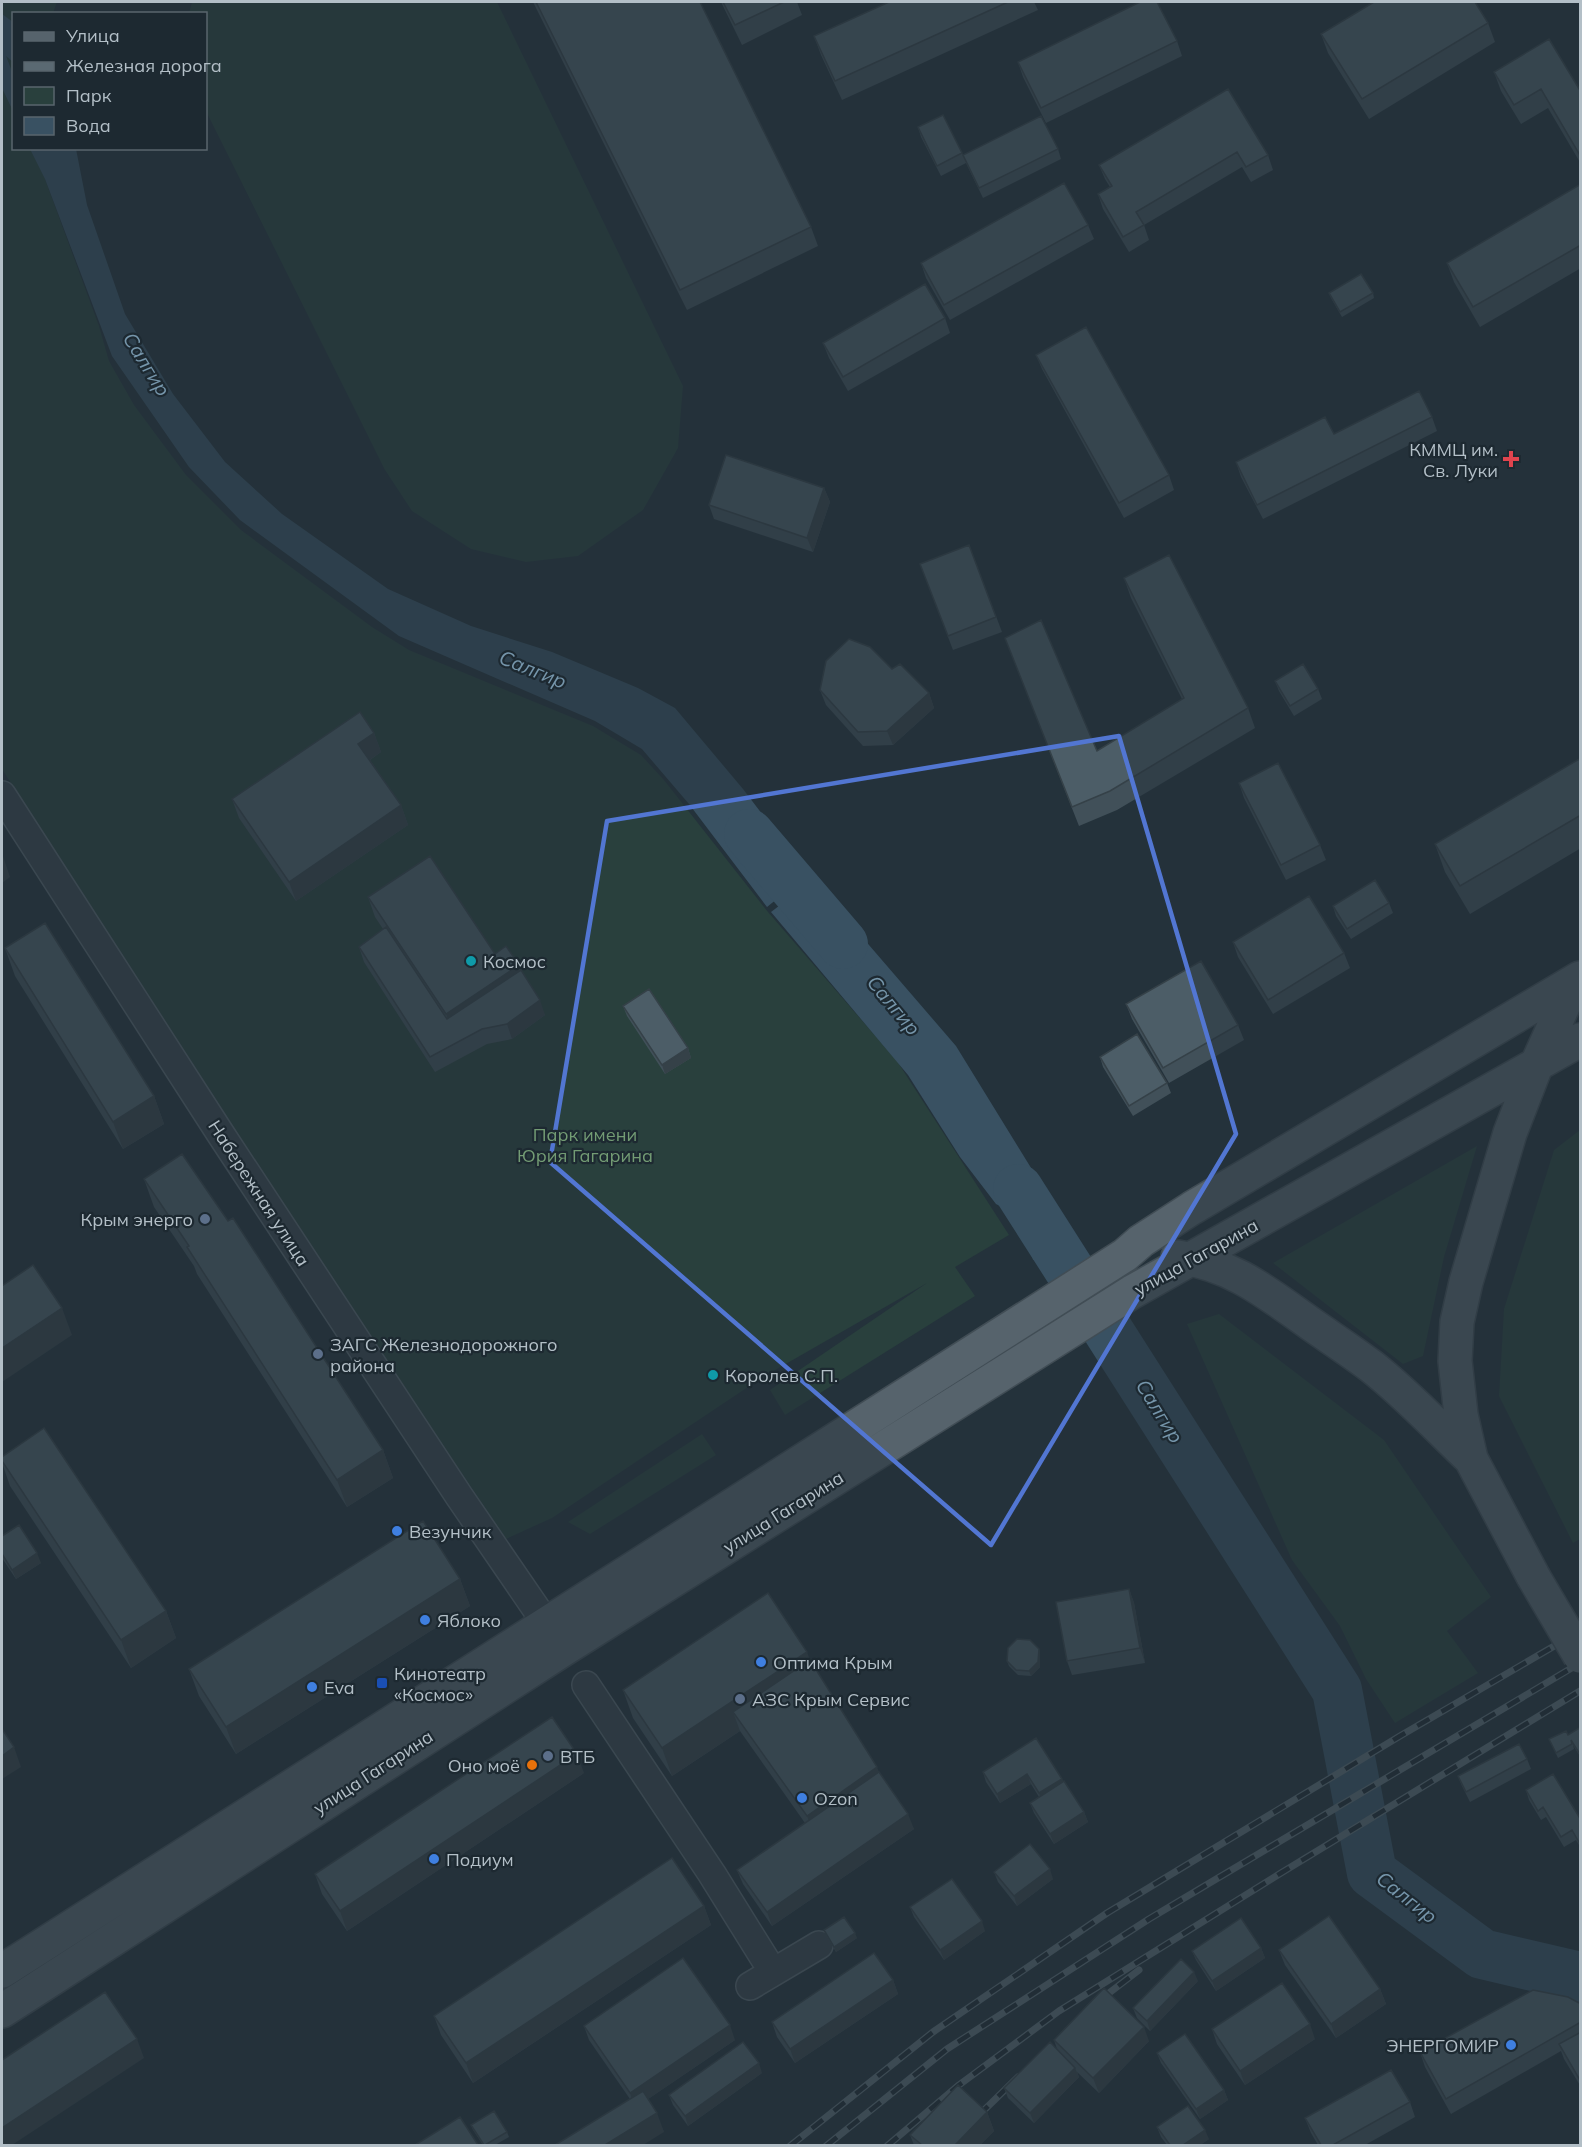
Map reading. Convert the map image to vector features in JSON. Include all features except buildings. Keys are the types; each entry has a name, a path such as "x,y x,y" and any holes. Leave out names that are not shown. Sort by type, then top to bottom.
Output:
{"main road":[{"path":"1578,980 1536,1066 1510,1133 1466,1282 1457,1322 1455,1361 1461,1415 1471,1459 1533,1576 1581,1656"},
{"name":"улица Гагарина","path":"2,1971 1030,1316 1125,1255 1192,1208 1578,980"},
{"name":"улица Гагарина","path":"2,2011 564,1649 1144,1286 1581,1040"},
{"path":"1125,1255 1159,1254 1192,1259 1248,1280 1353,1353 1401,1392 1471,1459"}],"street":[{"name":"Набережная улица","path":"2,795 220,1133 459,1496 546,1623"},
{"path":"586,1684 712,1874 773,1972"},
{"path":"750,1986 819,1945"}],"highlighted area":[{"path":"1119,736 1236,1134 991,1545 550,1162 607,821"}],"green space":[{"name":"Парк имени Юрия Гагарина","path":"2,2 57,2 53,12 12,12 12,150 44,150 45,179 99,326 109,361 134,405 186,475 241,530 372,627 409,650 593,726 641,755 664,780 768,912 897,1061 1009,1235 955,1267 975,1296 785,1415 770,1390 927,1283 763,1377 552,1518 495,1544 2,769"},
{"path":"192,2 497,2 683,386 678,448 643,510 578,556 526,562 471,549 412,511 385,470 207,113 207,12 189,12"},
{"path":"1580,1130 1580,1539 1573,1543 1499,1396 1504,1309 1554,1150"},
{"path":"1477,1146 1444,1257 1423,1356 1403,1364 1273,1263"},
{"path":"1219,1314 1384,1440 1491,1597 1447,1631 1478,1673 1395,1723 1366,1679 1340,1626 1292,1560 1187,1324"},
{"path":"702,1434 716,1455 590,1534 568,1522"}],"water":[{"path":"2,14 12,21 12,61 6,56 12,71 12,109 2,88"},
{"path":"30,150 76,150 87,205 125,314 173,394 225,462 282,514 388,589 471,626 552,652 638,688 675,708 743,789 808,874 767,907 689,804 642,749 595,721 399,636 240,520 189,467 112,356 45,179"},
{"path":"813,880 956,1046 1073,1236 1033,1260 1029,1233 1022,1218 996,1204 960,1157 908,1075 771,912"}],"waterway":[{"name":"Салгир","path":"749,834 843,944"},
{"name":"Салгир","path":"1018,1189 1337,1690 1372,1873 1482,1954 1580,1977"}],"railway":[{"path":"790,2146 933,2032 1107,1913 1400,1736 1580,1631"},
{"path":"826,2146 947,2049 1149,1919 1580,1663"},
{"path":"887,2146 959,2085 1059,2011 1580,1691"},
{"path":"1096,2003 1139,1970"},
{"path":"978,2116 1018,2077"}],"place":[{"name":"КММЦ им. Св. Луки","path":"1511,459"},
{"name":"Космос","path":"471,961"},
{"name":"Крым энерго","path":"205,1219"},
{"name":"ЗАГС Железнодорожного района","path":"318,1354"},
{"name":"Королев С.П.","path":"713,1375"},
{"name":"Везунчик","path":"397,1531"},
{"name":"Яблоко","path":"425,1620"},
{"name":"Оптима Крым","path":"761,1662"},
{"name":"Кинотеатр «Космос»","path":"382,1683"},
{"name":"Eva","path":"312,1687"},
{"name":"АЗС Крым Сервис","path":"740,1699"},
{"name":"ВТБ","path":"548,1756"},
{"name":"Оно моё","path":"532,1765"},
{"name":"Ozon","path":"802,1798"},
{"name":"Подиум","path":"434,1859"},
{"name":"ЭНЕРГОМИР","path":"1511,2045"}]}
